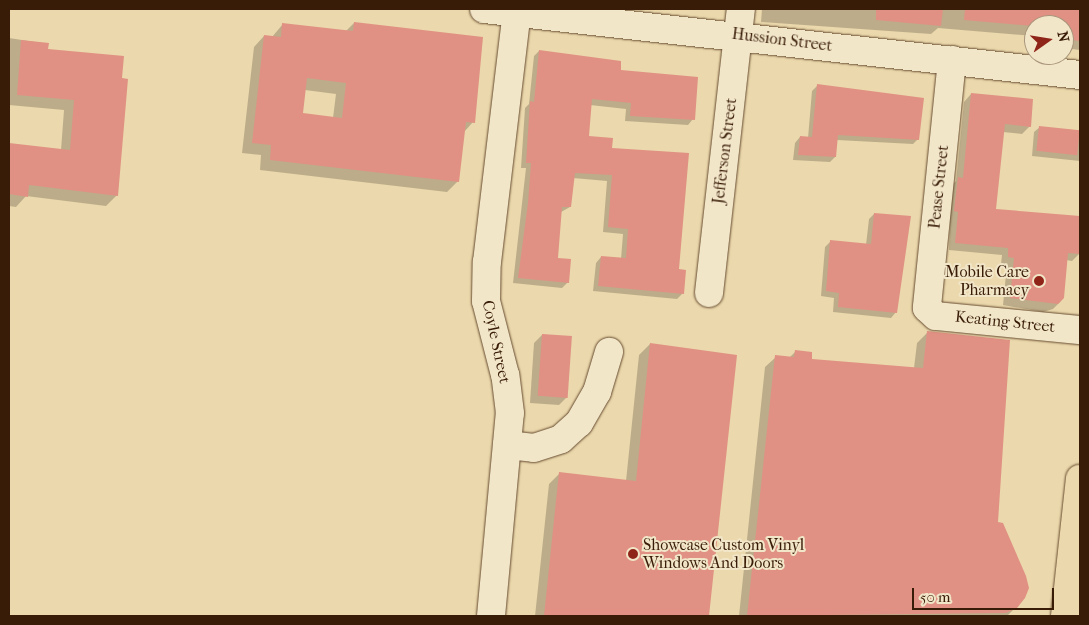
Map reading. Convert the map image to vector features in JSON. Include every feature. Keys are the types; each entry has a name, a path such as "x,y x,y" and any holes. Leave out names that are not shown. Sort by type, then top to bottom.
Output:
{"main road":[{"path":"1065,616 1080,479"}],"street":[{"name":"Hussion Street","path":"484,9 740,22 952,60 1080,74"},
{"name":"Coyle Street","path":"491,616 510,413 505,375 486,302 487,262 517,11"},
{"name":"Jefferson Street","path":"709,293 740,22"},
{"name":"Pease Street","path":"932,312 927,308 952,60"},
{"name":"Keating Street","path":"932,312 936,316 1080,330"},
{"path":"507,445 534,448 561,439 579,423 597,392 609,352"}],"building":[{"path":"876,9 943,9 941,26 876,20"},
{"path":"965,9 1080,9 1080,41 1074,40 1074,15 1024,15 1024,25 964,20"},
{"path":"354,22 483,37 475,123 466,122 459,182 270,160 271,145 252,143 264,35 281,37 282,23 353,31","holes":["307,78 346,83 342,118 303,113"]},
{"path":"21,40 49,43 48,49 124,56 122,78 128,79 118,196 29,185 28,197 9,194 9,143 70,150 74,100 17,95"},
{"path":"539,50 621,61 621,70 698,77 695,120 630,116 631,103 592,99 589,136 613,138 612,148 689,153 679,269 686,270 684,294 598,286 601,256 626,258 628,229 608,227 612,175 575,173 571,207 562,207 558,258 571,259 569,283 518,278 528,203 531,163 526,163 530,101 534,102"},
{"path":"817,84 924,98 919,140 838,135 836,157 798,155 800,136 812,137"},
{"path":"971,93 1033,99 1031,127 1005,124 996,209 1080,216 1080,254 1068,253 1064,298 1058,304 1010,298 1014,258 1008,257 1008,248 955,243 958,212 954,211 958,177 963,178"},
{"path":"1039,126 1080,130 1077,155 1036,151"},
{"path":"874,213 911,216 897,313 838,307 839,293 826,291 830,240 871,244"},
{"path":"927,331 1010,340 998,522 1003,523 1026,576 1029,588 1025,598 1017,608 1006,613 747,616 775,355 794,357 795,350 812,352 812,359 923,368"},
{"path":"542,334 572,336 568,398 538,396"},
{"name":"Showcase Custom Vinyl Windows And Doors","path":"650,343 737,355 709,616 544,616 559,472 636,481"}],"place":[{"name":"Mobile Care Pharmacy","path":"1039,281"},
{"name":"Showcase Custom Vinyl Windows And Doors","path":"633,554"}]}
